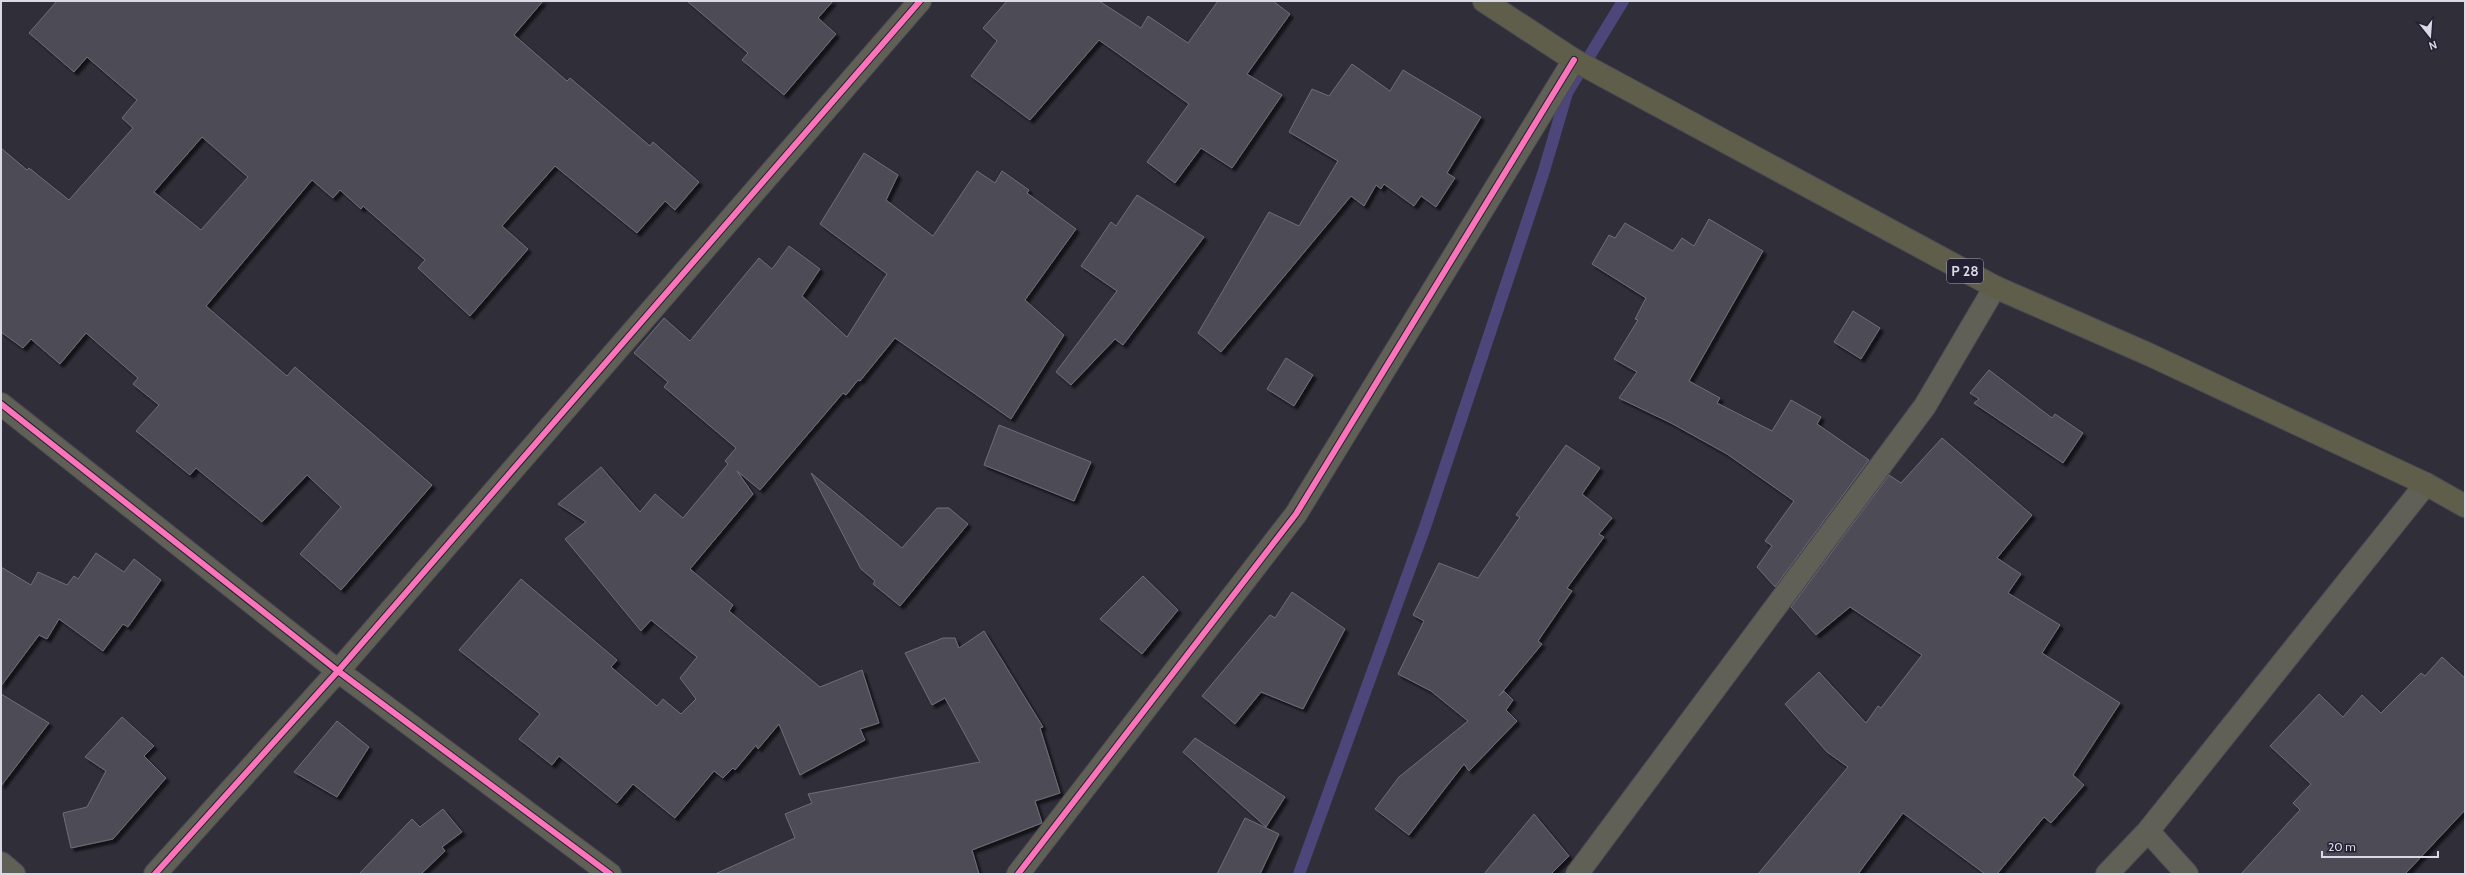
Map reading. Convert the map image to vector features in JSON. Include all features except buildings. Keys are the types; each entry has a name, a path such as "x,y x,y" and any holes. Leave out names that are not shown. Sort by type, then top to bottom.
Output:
{"main road":[{"name":"P 28","path":"1484,1 1574,60 1995,287 2148,354 2426,484 2465,506"}],"street":[{"path":"155,874 338,671 920,1"},
{"path":"1018,874 1296,514 1574,60"},
{"path":"1577,874 1925,406 1995,287"},
{"path":"1,404 338,671 610,874"},
{"path":"2107,874 2148,831 2426,484"},
{"path":"2148,831 2187,874"},
{"path":"1,863 14,874"}],"waterway":[{"path":"1299,874 1425,527 1543,174 1567,93 1623,1"}],"cycle path":[{"path":"155,874 338,671 920,1"},
{"path":"1018,874 1296,514 1574,60"},
{"path":"1,404 338,671 610,874"}]}
